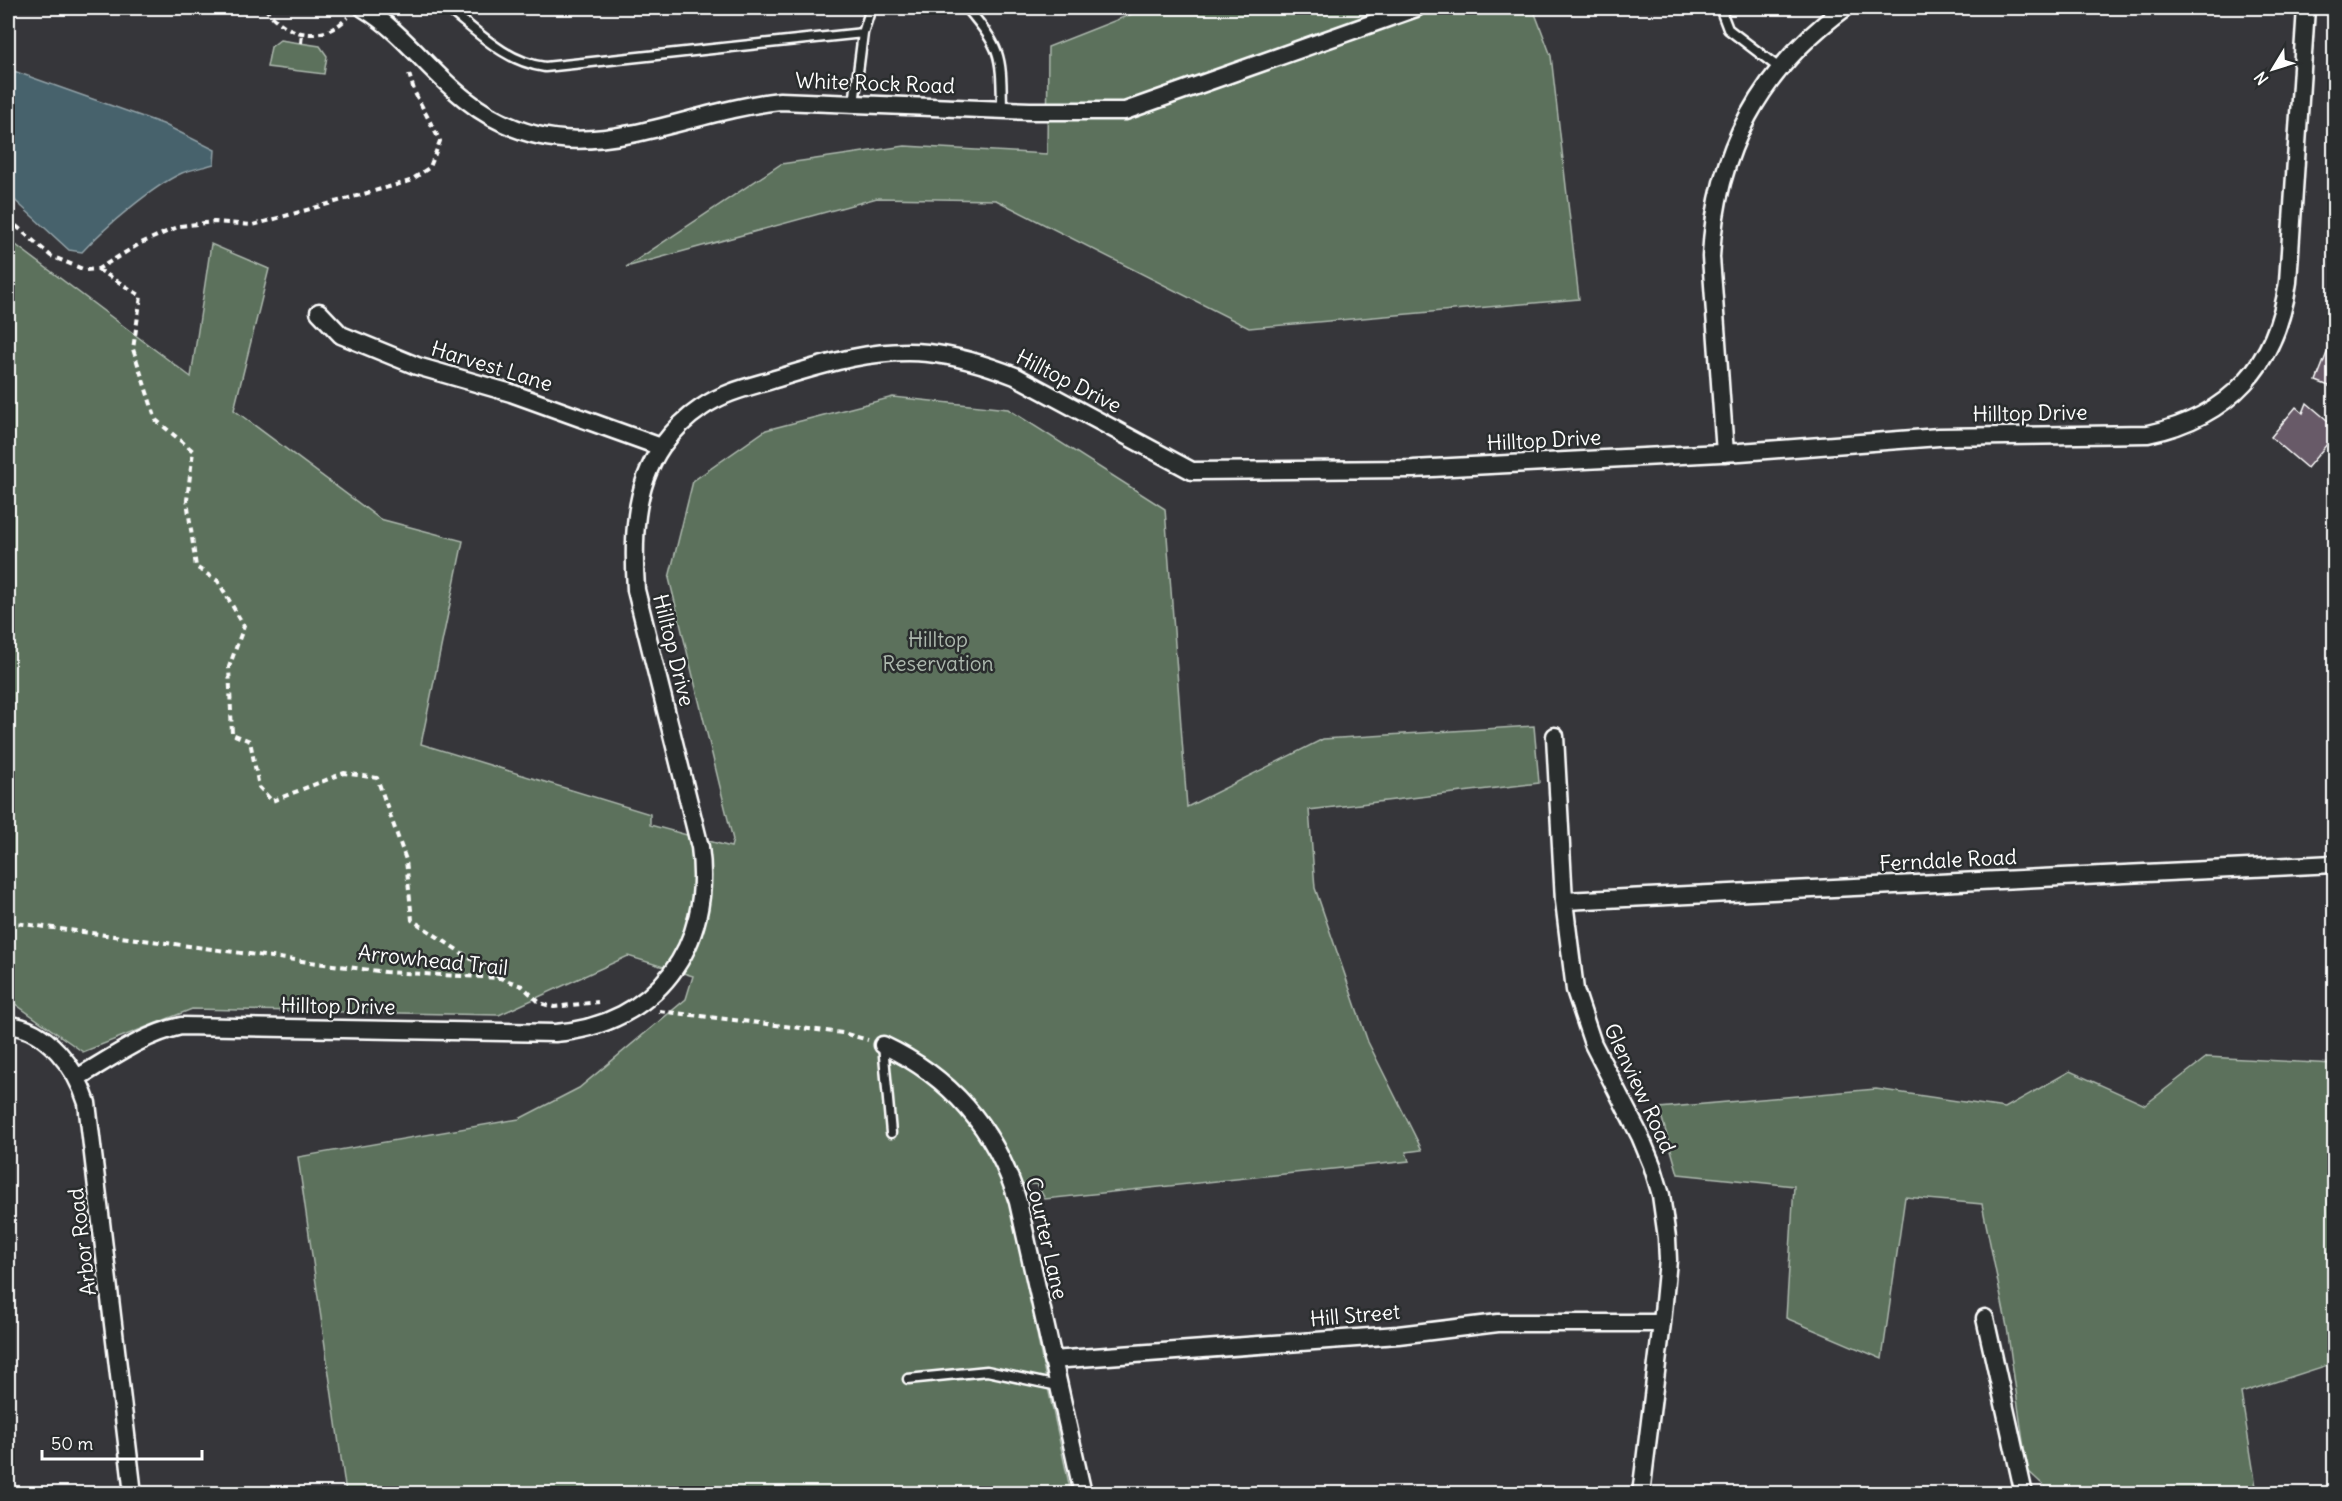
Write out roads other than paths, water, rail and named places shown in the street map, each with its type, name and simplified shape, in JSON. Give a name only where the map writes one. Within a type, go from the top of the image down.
[{"type":"street","name":"White Rock Road","points":[[357,11],[385,23],[465,100],[510,125],[556,138],[591,140],[627,136],[752,104],[780,101],[1002,110],[1125,111],[1416,8]]},
{"type":"street","points":[[1725,453],[1712,286],[1712,228],[1722,180],[1734,143],[1762,91],[1804,41],[1845,8]]},
{"type":"street","name":"Hilltop Drive","points":[[77,1078],[147,1037],[181,1026],[555,1033],[592,1027],[610,1021],[637,1006],[658,989],[685,954],[697,924],[703,891],[703,869],[700,847],[636,590],[635,522],[646,476],[661,447],[687,418],[727,394],[839,360],[898,352],[957,357],[1015,376],[1192,471],[1413,469],[1725,453],[1939,437],[2148,434],[2189,422],[2225,401],[2241,387],[2265,356],[2281,321],[2285,302],[2306,8]]},
{"type":"street","name":"Harvest Lane","points":[[320,312],[341,335],[417,366],[511,393],[661,447]]},
{"type":"street","name":"Glenview Road","points":[[1555,736],[1564,902],[1575,990],[1593,1044],[1640,1136],[1661,1195],[1667,1238],[1668,1260],[1662,1323],[1641,1494]]},
{"type":"street","name":"Ferndale Road","points":[[1564,902],[2334,864]]},
{"type":"street","name":"Arbor Road","points":[[8,1025],[15,1026],[45,1041],[69,1064],[83,1090],[90,1116],[133,1494]]},
{"type":"street","name":"Courter Lane","points":[[883,1045],[923,1066],[958,1095],[973,1111],[1000,1154],[1018,1202],[1083,1494]]},
{"type":"street","points":[[1985,1318],[2024,1494]]},
{"type":"street","name":"Hill Street","points":[[1052,1360],[1398,1335],[1498,1323],[1662,1323]]},
{"type":"lane","points":[[447,8],[506,54],[518,61],[545,66],[863,33]]},
{"type":"lane","points":[[854,105],[863,33],[871,8]]},
{"type":"lane","points":[[968,8],[988,33],[1001,60],[1002,110]]},
{"type":"lane","points":[[1720,8],[1728,29],[1779,68]]},
{"type":"lane","points":[[883,1045],[891,1133]]},
{"type":"lane","points":[[908,1378],[987,1371],[1058,1386]]},
{"type":"water","points":[[8,69],[163,124],[215,150],[214,164],[170,179],[129,208],[82,252],[69,250],[8,194]]},
{"type":"park label","name":"Hilltop Reservation","points":[[938,651]]}]
